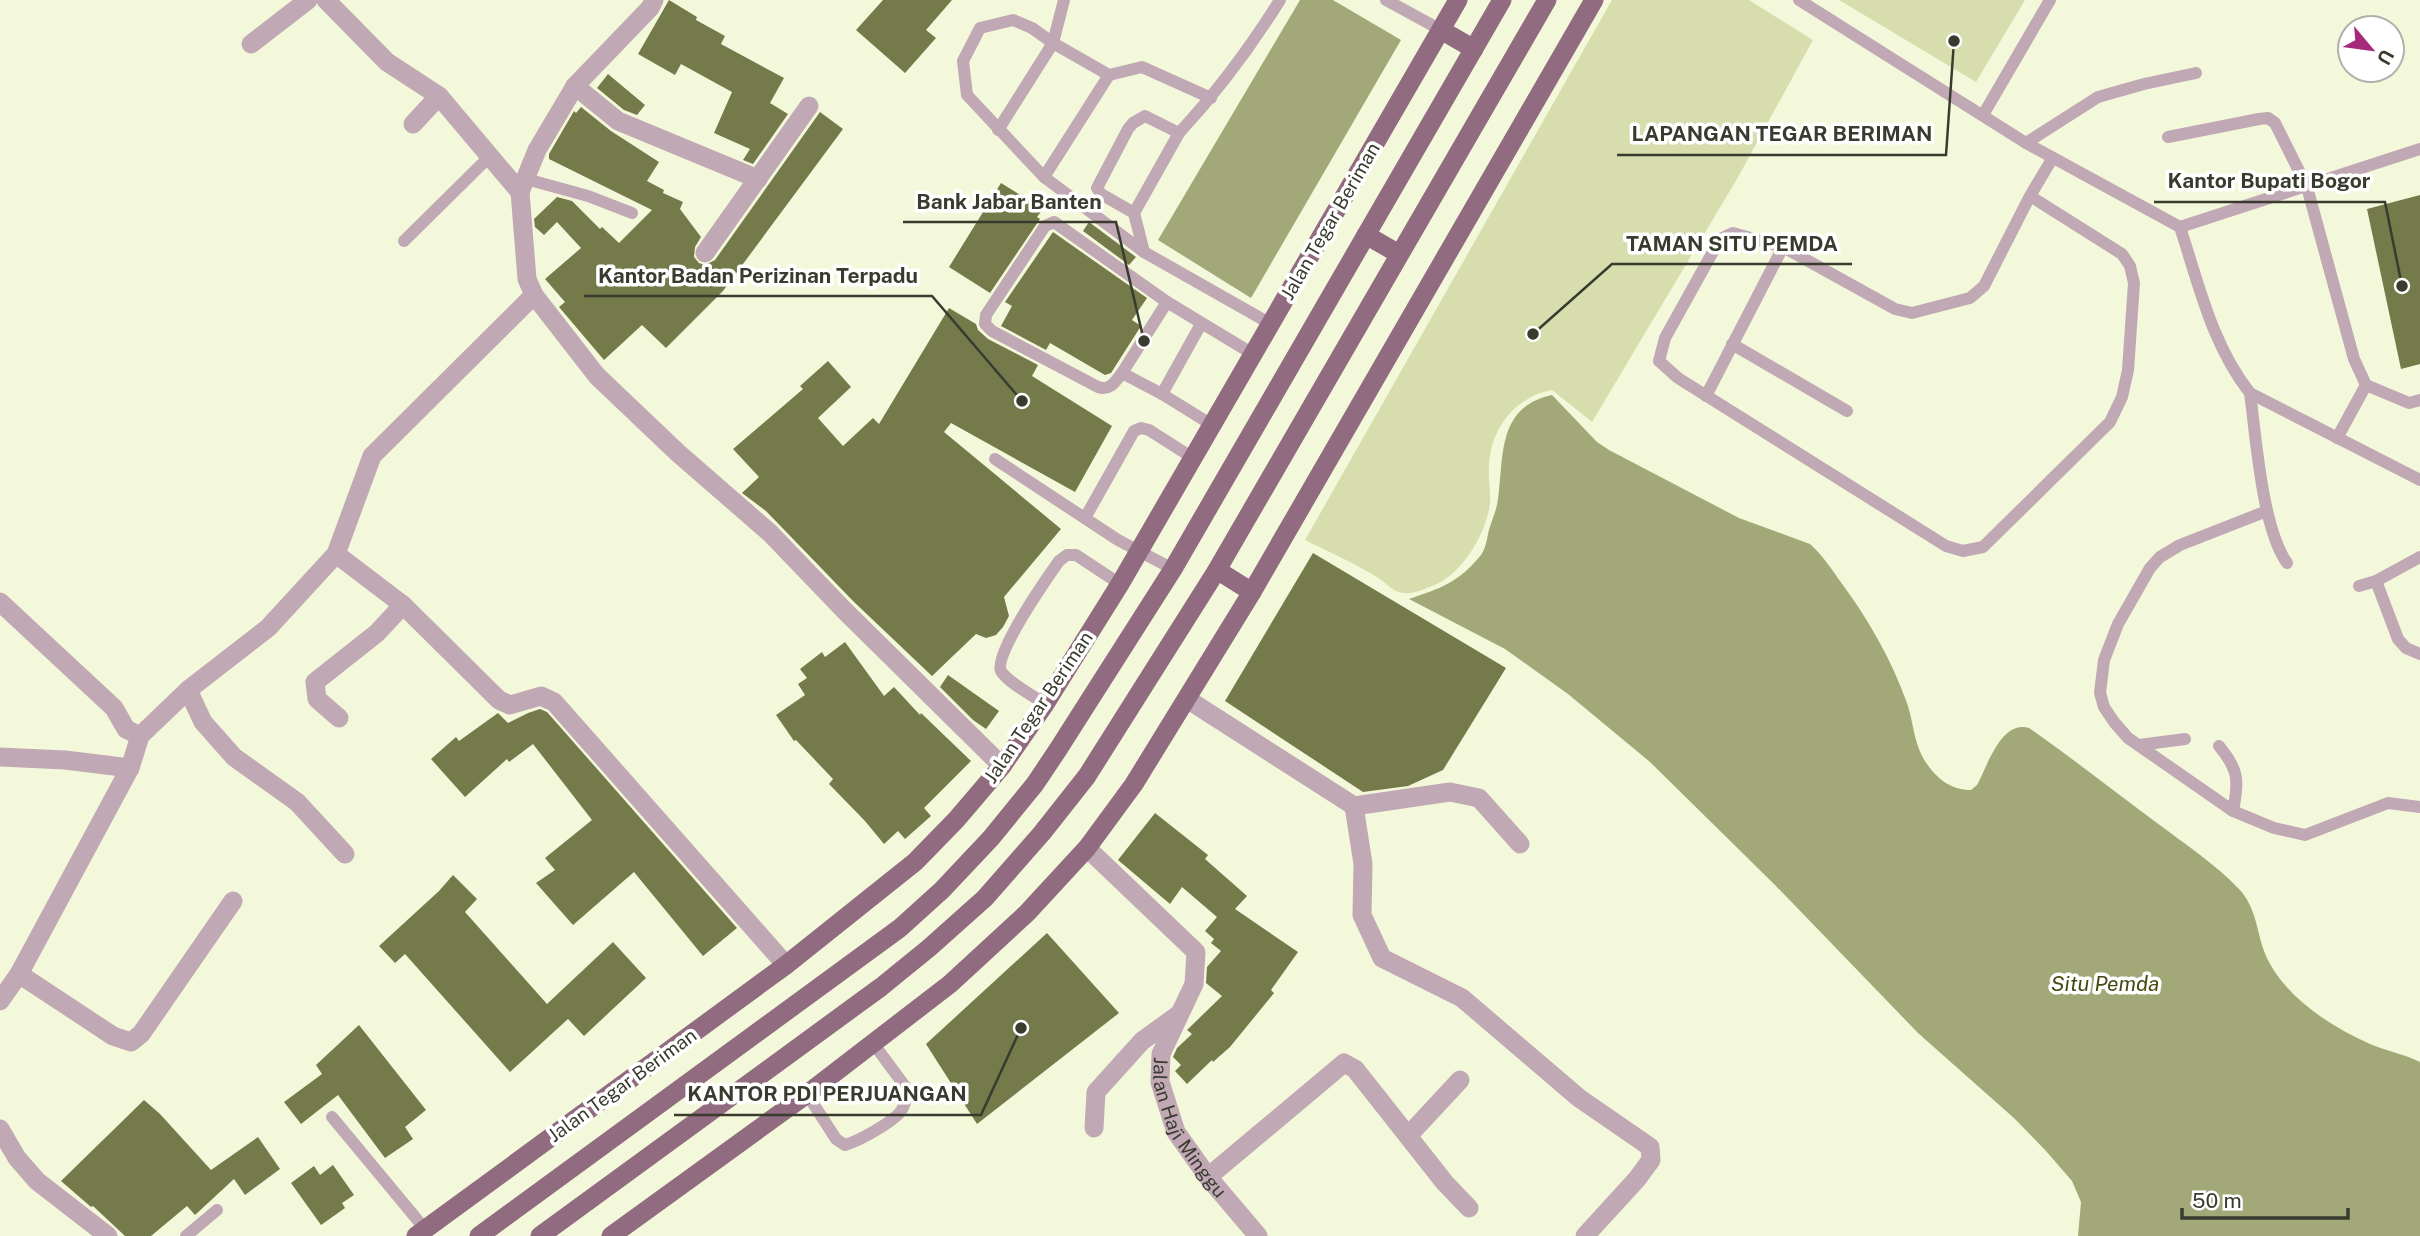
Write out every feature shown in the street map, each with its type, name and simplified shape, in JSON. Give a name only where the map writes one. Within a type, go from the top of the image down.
[{"type":"main road","name":"Jalan Tegar Beriman","points":[[420,1233],[786,965],[915,862],[956,820],[1002,766],[1045,704],[1120,584],[1458,0]]},
{"type":"main road","name":"Jalan Tegar Beriman","points":[[480,1236],[900,928],[942,890],[991,838],[1035,784],[1173,569],[1502,0]]},
{"type":"main road","points":[[540,1236],[881,987],[985,898],[1042,833],[1087,776],[1217,570],[1547,0]]},
{"type":"main road","points":[[611,1236],[807,1094],[950,984],[1027,913],[1087,848],[1134,785],[1252,592],[1594,0]]},
{"type":"main road","points":[[1441,30],[1474,49]]},
{"type":"main road","points":[[1366,235],[1399,254]]},
{"type":"main road","points":[[1217,570],[1252,592]]},
{"type":"street","points":[[251,44],[308,0]]},
{"type":"street","points":[[326,0],[387,62],[439,96],[490,156],[523,185]]},
{"type":"street","points":[[654,0],[650,8],[575,86],[537,150],[523,185],[527,279],[534,295],[597,376],[678,453],[770,533],[1002,766]]},
{"type":"street","points":[[575,86],[618,121],[758,179]]},
{"type":"street","points":[[413,124],[439,96]]},
{"type":"street","points":[[705,253],[809,106]]},
{"type":"street","points":[[0,1001],[19,974],[130,768],[140,736],[188,690],[268,628],[336,554],[372,456],[534,295]]},
{"type":"street","points":[[336,554],[403,605],[499,700],[510,705],[541,696],[554,702],[786,965]]},
{"type":"street","points":[[0,602],[114,708],[126,729],[140,736]]},
{"type":"street","points":[[339,719],[317,699],[315,682],[377,633],[403,605]]},
{"type":"street","points":[[188,690],[203,722],[234,757],[297,802],[345,854]]},
{"type":"street","points":[[1187,699],[1354,806],[1450,792],[1479,798],[1520,844]]},
{"type":"street","points":[[0,757],[65,760],[130,768]]},
{"type":"street","points":[[1354,806],[1363,864],[1362,915],[1382,958],[1462,998],[1580,1098],[1650,1147],[1651,1160],[1585,1236]]},
{"type":"street","name":"Jalan Haji Minggu","points":[[1087,848],[1196,952],[1194,984],[1161,1054],[1160,1082],[1176,1132],[1208,1177],[1258,1236]]},
{"type":"street","points":[[19,974],[113,1036],[131,1042],[141,1034],[233,901]]},
{"type":"street","points":[[1094,1128],[1096,1092],[1142,1041],[1179,1014]]},
{"type":"street","points":[[1208,1177],[1344,1063],[1355,1069],[1469,1208]]},
{"type":"street","points":[[1408,1136],[1460,1080]]},
{"type":"street","points":[[0,1129],[17,1158],[37,1181],[108,1236]]},
{"type":"lane","points":[[998,130],[1053,43],[1064,0]]},
{"type":"lane","points":[[1144,252],[1134,213],[1179,133],[1211,98],[1280,0]]},
{"type":"lane","points":[[1386,0],[1441,30]]},
{"type":"lane","points":[[1799,0],[2052,159],[2180,228],[2215,336],[2233,372],[2250,393],[2420,480]]},
{"type":"lane","points":[[1983,115],[2050,0]]},
{"type":"lane","points":[[1211,98],[1142,67],[1109,75],[1032,28],[1013,20],[980,28],[963,61],[967,95],[1044,177],[1144,252],[1271,324]]},
{"type":"lane","points":[[2026,143],[2098,97],[2144,84],[2196,74]]},
{"type":"lane","points":[[1044,177],[1109,75]]},
{"type":"lane","points":[[1134,213],[1101,194],[1097,188],[1128,129],[1145,116],[1179,133]]},
{"type":"lane","points":[[2168,137],[2268,118],[2274,123],[2307,187],[2354,359],[2366,385],[2409,402],[2420,400]]},
{"type":"lane","points":[[2180,228],[2420,149]]},
{"type":"lane","points":[[404,241],[490,156]]},
{"type":"lane","points":[[2030,196],[2123,254],[2130,266],[2134,283],[2128,370],[2122,397],[2110,422],[1983,547],[1963,551],[1946,546],[1678,378],[1659,361],[1665,338],[1720,239],[1733,233],[1783,247],[1895,309],[1912,313],[1970,298],[1983,286],[2030,196],[2052,159]]},
{"type":"lane","points":[[523,185],[588,196],[632,213]]},
{"type":"lane","points":[[1167,302],[1122,373],[1110,387],[1104,389],[992,331],[985,324],[986,315],[1045,226],[1054,222],[1167,302],[1253,354]]},
{"type":"lane","points":[[1706,396],[1783,247]]},
{"type":"lane","points":[[1163,394],[1201,324]]},
{"type":"lane","points":[[1732,344],[1847,411]]},
{"type":"lane","points":[[1122,373],[1163,394],[1212,425]]},
{"type":"lane","points":[[2337,438],[2366,385]]},
{"type":"lane","points":[[2250,393],[2267,512],[2277,545],[2287,563]]},
{"type":"lane","points":[[1085,518],[1133,431],[1141,428],[1149,430],[1193,458]]},
{"type":"lane","points":[[995,459],[1139,552],[1173,569]]},
{"type":"lane","points":[[2267,512],[2232,523],[2170,551],[2150,568],[2118,624],[2104,660],[2100,692],[2104,707],[2113,722],[2139,746],[2233,811],[2274,828],[2305,835],[2388,803],[2420,807]]},
{"type":"lane","points":[[1045,704],[1006,678],[1000,669],[1000,658],[1021,619],[1059,561],[1067,555],[1076,555],[1120,584]]},
{"type":"lane","points":[[2359,586],[2376,581],[2420,557]]},
{"type":"lane","points":[[2376,581],[2398,639],[2406,648],[2420,654]]},
{"type":"lane","points":[[2139,746],[2185,739]]},
{"type":"lane","points":[[2219,746],[2232,762],[2239,785],[2233,811]]},
{"type":"lane","points":[[807,1094],[836,1139],[845,1145],[856,1142],[900,1113],[905,1104],[907,1089],[873,1043]]},
{"type":"lane","points":[[332,1117],[420,1233]]},
{"type":"lane","points":[[186,1236],[217,1210]]},
{"type":"shaded area","points":[[1612,0],[1749,0],[1813,40],[1737,179],[1592,422],[1552,390],[1527,399],[1516,407],[1507,416],[1494,439],[1489,465],[1488,514],[1472,550],[1455,571],[1435,585],[1413,593],[1396,591],[1368,572],[1305,540]]},
{"type":"shaded area","points":[[1839,0],[2025,0],[1976,82]]},
{"type":"water","points":[[1300,0],[1333,0],[1401,40],[1251,298],[1158,240]]},
{"type":"water","name":"Situ Pemda","points":[[1552,395],[1597,442],[1609,450],[1739,518],[1810,544],[1826,562],[1870,625],[1907,703],[1919,750],[1941,779],[1952,786],[1971,790],[1977,785],[2003,737],[2019,727],[2029,728],[2200,854],[2239,889],[2254,915],[2269,962],[2300,1000],[2327,1021],[2356,1037],[2420,1062],[2420,1236],[2078,1236],[2081,1202],[2072,1181],[2046,1151],[2015,1119],[1918,1033],[1775,885],[1650,762],[1568,694],[1505,649],[1409,599],[1448,583],[1465,572],[1481,555],[1497,507],[1503,450],[1512,422],[1521,410],[1534,401]]},
{"type":"building","points":[[669,0],[697,17],[696,20],[725,36],[721,44],[784,78],[770,103],[788,114],[753,164],[743,160],[750,149],[714,133],[732,92],[681,64],[675,75],[638,54]]},
{"type":"building","points":[[883,0],[952,0],[926,30],[936,38],[905,73],[856,30]]},
{"type":"building","points":[[608,74],[645,105],[637,115],[624,110],[597,88]]},
{"type":"building","points":[[581,107],[611,131],[659,162],[647,181],[664,190],[663,193],[683,202],[680,209],[701,237],[695,247],[694,257],[705,265],[715,260],[820,112],[843,129],[723,291],[666,348],[642,325],[604,360],[559,307],[565,302],[545,279],[581,248],[557,222],[544,235],[535,227],[534,219],[557,197],[572,201],[600,229],[602,227],[619,243],[652,210],[549,159],[549,154],[574,111],[576,113]]},
{"type":"building","points":[[1001,183],[1043,209],[1037,217],[1040,219],[990,293],[949,267]]},
{"type":"building","points":[[2420,195],[2420,364],[2401,369],[2367,209]]},
{"type":"building","points":[[1089,222],[1136,257],[1129,265],[1083,231]]},
{"type":"building","points":[[1053,232],[1147,298],[1132,320],[1141,326],[1111,373],[1105,375],[1050,343],[1046,350],[1001,326],[1012,306],[1005,302]]},
{"type":"building","points":[[949,308],[976,324],[978,330],[988,339],[1038,365],[1032,376],[1112,426],[1075,492],[951,423],[944,432],[1061,529],[1004,597],[1009,616],[996,635],[986,638],[976,634],[932,676],[853,601],[766,511],[742,493],[759,477],[733,449],[803,389],[800,386],[828,361],[851,387],[818,418],[843,446],[873,418],[879,424]]},
{"type":"building","points":[[1313,553],[1506,668],[1443,770],[1408,786],[1363,792],[1225,701]]},
{"type":"building","points":[[845,642],[884,696],[894,687],[920,715],[921,713],[971,761],[924,808],[931,816],[905,839],[898,831],[884,844],[829,784],[833,779],[796,740],[794,741],[776,715],[805,695],[798,684],[807,678],[800,669],[822,652],[825,657]]},
{"type":"building","points":[[948,675],[999,711],[986,729],[973,720],[940,687]]},
{"type":"building","points":[[540,709],[547,712],[737,928],[703,956],[634,872],[573,925],[536,883],[555,870],[545,858],[592,820],[533,744],[509,762],[507,759],[465,797],[431,759],[456,737],[459,741],[498,713],[508,723]]},
{"type":"building","points":[[1155,813],[1208,855],[1205,859],[1247,896],[1235,909],[1298,952],[1271,990],[1274,993],[1230,1047],[1187,1084],[1175,1071],[1181,1065],[1173,1057],[1177,1048],[1192,1034],[1187,1030],[1222,996],[1206,983],[1207,967],[1221,951],[1211,943],[1214,939],[1205,931],[1217,917],[1182,887],[1170,904],[1118,860]]},
{"type":"building","points":[[453,875],[477,899],[465,912],[547,1004],[613,942],[646,978],[584,1036],[568,1019],[510,1072],[405,954],[395,963],[379,946]]},
{"type":"building","points":[[1047,933],[1119,1013],[977,1124],[926,1044]]},
{"type":"building","points":[[359,1025],[426,1110],[405,1127],[413,1139],[385,1158],[338,1095],[301,1124],[284,1102],[322,1074],[316,1065]]},
{"type":"building","points":[[144,1100],[211,1170],[258,1137],[280,1169],[245,1195],[234,1179],[195,1215],[187,1206],[151,1236],[125,1236],[61,1181]]},
{"type":"building","points":[[333,1165],[354,1195],[342,1203],[345,1208],[321,1225],[291,1183],[314,1166],[320,1175]]},
{"type":"place","name":"LAPANGAN TEGAR BERIMAN","points":[[1954,41]]},
{"type":"place","name":"Kantor Bupati Bogor","points":[[2402,286]]},
{"type":"place","name":"TAMAN SITU PEMDA","points":[[1533,334]]},
{"type":"place","name":"Bank Jabar Banten","points":[[1144,341]]},
{"type":"place","name":"Kantor Badan Perizinan Terpadu","points":[[1022,401]]},
{"type":"place","name":"KANTOR PDI PERJUANGAN","points":[[1021,1028]]}]
